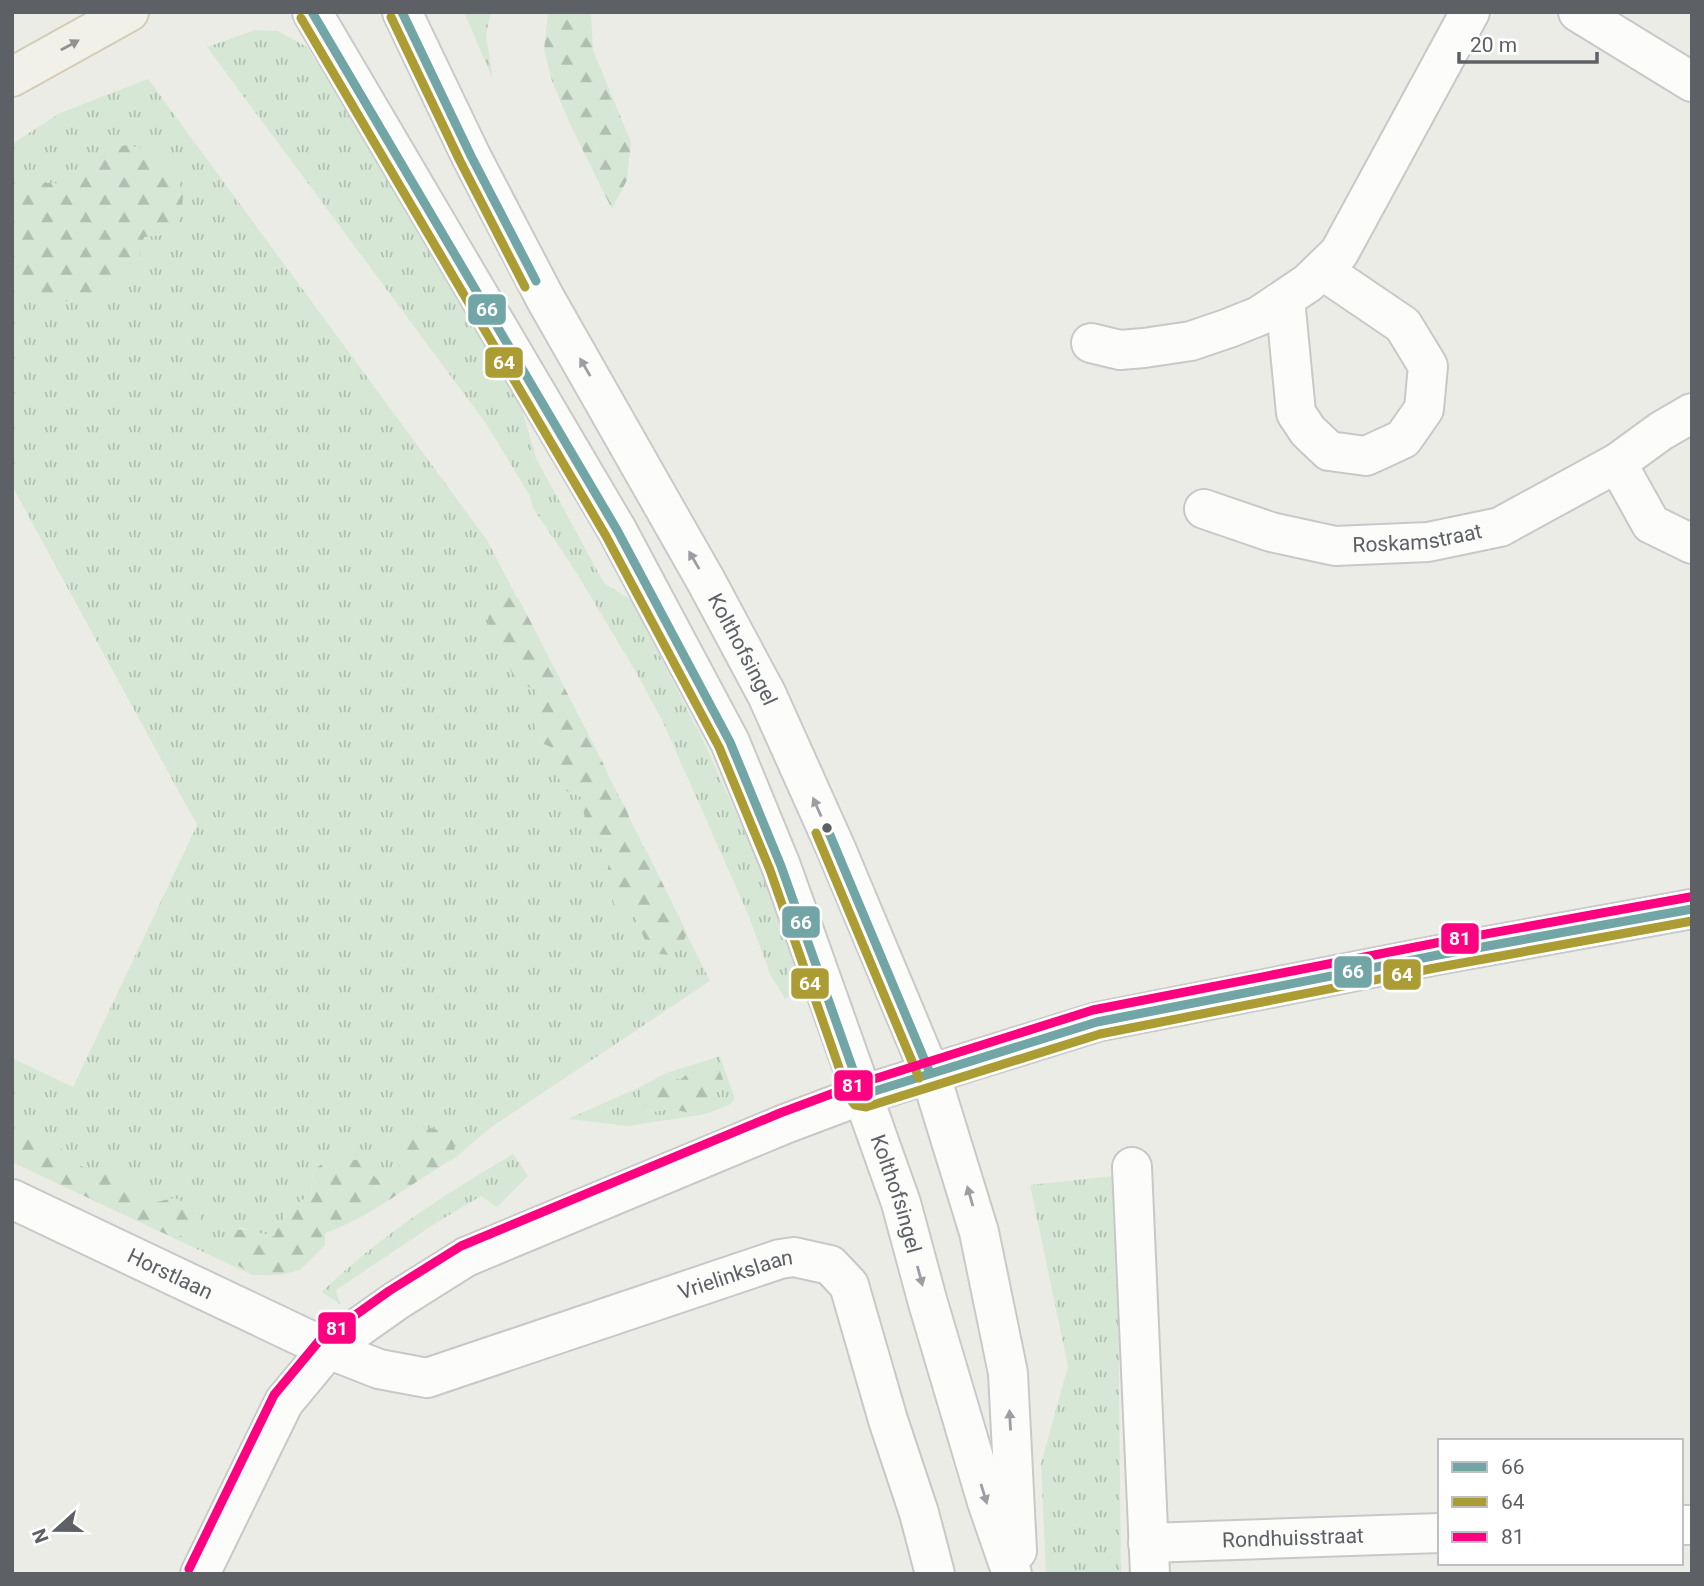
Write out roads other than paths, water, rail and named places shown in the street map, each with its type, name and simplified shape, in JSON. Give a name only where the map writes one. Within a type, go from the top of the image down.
[{"type":"main road","points":[[12,77],[129,12]]},
{"type":"street","name":"Kolthofsingel","points":[[312,12],[617,530],[730,742],[781,866],[901,1203],[986,1502],[1012,1574]]},
{"type":"street","name":"Kolthofsingel","points":[[402,12],[471,156],[545,298],[706,580],[767,695],[837,851],[930,1073],[979,1232],[1008,1373],[1019,1574]]},
{"type":"street","points":[[1091,343],[1120,350],[1191,341],[1259,316],[1308,284],[1339,253],[1471,12]]},
{"type":"street","points":[[1578,12],[1692,82]]},
{"type":"street","points":[[1285,299],[1296,413],[1308,431],[1329,451],[1366,456],[1404,439],[1424,409],[1428,366],[1403,325],[1322,270]]},
{"type":"street","name":"Roskamstraat","points":[[1204,509],[1271,532],[1335,546],[1428,542],[1500,527],[1617,463],[1661,431],[1692,413]]},
{"type":"street","points":[[1617,463],[1651,524],[1692,544]]},
{"type":"street","points":[[200,1574],[284,1402],[328,1349],[396,1301],[466,1257],[785,1124],[862,1095],[1097,1021],[1692,909]]},
{"type":"street","points":[[1132,1167],[1149,1558]]},
{"type":"street","name":"Horstlaan","points":[[12,1199],[328,1349]]},
{"type":"street","name":"Vrielinkslaan","points":[[328,1349],[379,1369],[426,1378],[780,1259],[803,1258],[830,1265],[849,1285],[935,1574]]},
{"type":"street","name":"Rondhuisstraat","points":[[1149,1558],[1438,1533]]}]
